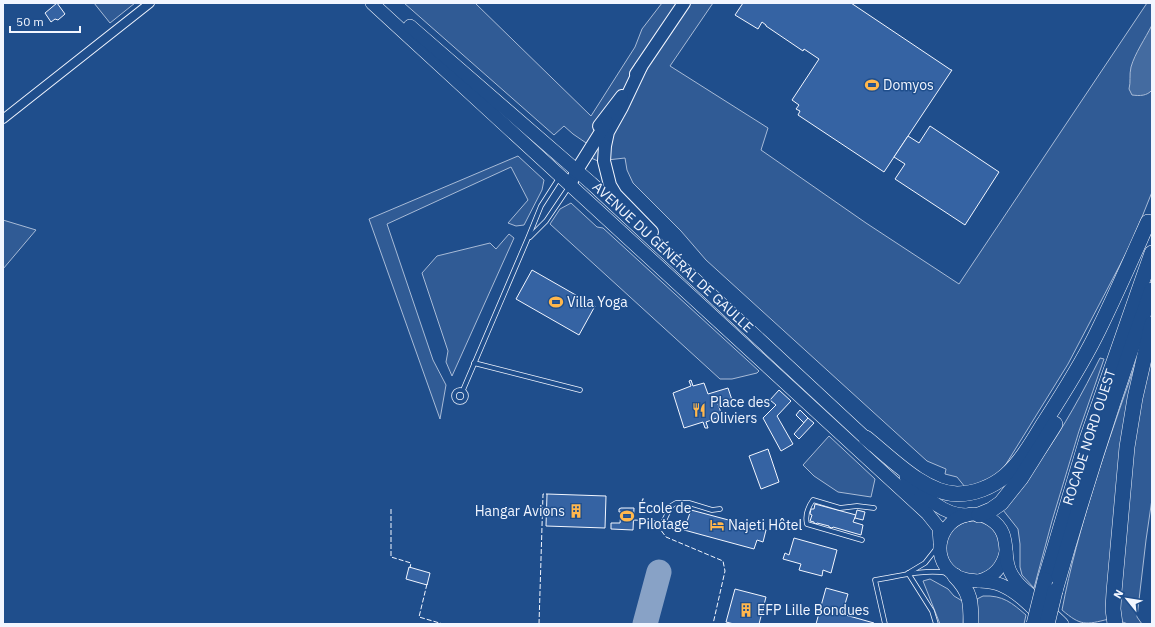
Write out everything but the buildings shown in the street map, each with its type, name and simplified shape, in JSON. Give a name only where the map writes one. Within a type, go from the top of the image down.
[{"type":"highway","points":[[866,438],[915,478],[942,491],[958,494],[967,493],[987,488],[1001,479],[1012,470],[1038,432],[1086,354],[1150,217]]},
{"type":"highway","points":[[973,514],[986,512],[997,506],[1021,478],[1070,400],[1090,361],[1150,217]]},
{"type":"highway","name":"ROCADE NORD OUEST","points":[[1047,624],[1050,586],[1087,438],[1152,253]]},
{"type":"highway","name":"ROCADE NORD OUEST","points":[[1034,624],[1050,586],[1152,290]]},
{"type":"highway","points":[[1115,624],[1113,609],[1114,592],[1126,453],[1135,398],[1152,324]]},
{"type":"highway","points":[[954,575],[962,583],[969,595],[971,624]]},
{"type":"main road","name":"AVENUE DU GÉNÉRAL DE GAULLE","points":[[372,3],[927,513],[938,528],[940,542]]},
{"type":"main road","name":"AVENUE DU GÉNÉRAL DE GAULLE","points":[[384,3],[574,168],[866,438],[921,491],[948,511],[955,514],[973,514]]},
{"type":"main road","points":[[570,185],[574,168],[684,3]]},
{"type":"main road","points":[[641,67],[608,132],[605,146],[606,171],[610,185],[616,195],[663,243],[681,267]]},
{"type":"main road","points":[[560,176],[574,168]]},
{"type":"main road","points":[[1050,624],[1008,588],[994,583],[966,580],[954,575],[942,561],[939,550],[942,534],[949,524],[959,517],[973,514],[990,519],[1000,527],[1005,538],[1009,569],[1014,580],[1062,624]]},
{"type":"main road","points":[[978,581],[990,576],[999,569],[1003,562],[1006,550]]},
{"type":"street","points":[[3,119],[150,3]]},
{"type":"lane","points":[[462,390],[541,206],[560,176]]},
{"type":"lane","points":[[528,238],[546,221],[570,185]]},
{"type":"lane","points":[[474,363],[580,390]]},
{"type":"lane","points":[[862,540],[807,524],[806,519],[809,506],[813,500],[840,508],[857,506],[874,508]]},
{"type":"lane","points":[[662,525],[671,506],[676,502],[690,503],[712,510],[720,509]]},
{"type":"lane","points":[[908,573],[925,563],[940,542]]},
{"type":"lane","points":[[885,624],[875,580],[908,573],[934,571],[954,575]]},
{"type":"lane","points":[[908,573],[932,611],[936,624]]},
{"type":"shaded area","points":[[94,3],[135,3],[110,23]]},
{"type":"shaded area","points":[[404,3],[475,3],[591,116],[635,47],[642,29],[662,3],[713,3],[670,66],[768,128],[761,150],[866,223],[959,284],[1147,3],[1152,3],[1152,192],[1132,242],[1068,364],[1003,469],[985,483],[965,487],[957,477],[945,474],[946,469],[927,461],[706,260],[681,231],[633,183],[627,170],[625,158],[598,161],[591,158],[595,149],[564,126],[554,135]]},
{"type":"shaded area","points":[[1152,25],[1152,90],[1143,95],[1132,95],[1129,89],[1131,67]]},
{"type":"shaded area","points":[[518,156],[544,180],[542,190],[524,225],[516,226],[508,223],[528,200],[511,167],[387,224],[433,360],[446,385],[440,419],[369,219]]},
{"type":"shaded area","points":[[571,203],[597,227],[603,228],[759,371],[757,373],[732,379],[720,379],[550,224],[560,209]]},
{"type":"shaded area","points":[[3,220],[36,230],[3,269]]},
{"type":"shaded area","points":[[509,234],[514,238],[452,376],[446,362],[448,351],[422,273],[437,256],[490,243],[496,249]]},
{"type":"shaded area","points":[[1152,349],[1152,499],[1137,617],[1142,624],[1128,624],[1120,621],[1118,610],[1131,465],[1140,399]]},
{"type":"shaded area","points":[[1100,358],[1104,359],[1079,431],[1034,588],[1022,575],[1020,567],[1020,544],[1018,529],[1003,510],[1058,434]]},
{"type":"shaded area","points":[[1135,365],[1109,619],[1084,623],[1074,619],[1062,610],[1076,548],[1085,517]]},
{"type":"shaded area","points":[[829,436],[875,479],[871,497],[838,492],[814,476],[803,465]]},
{"type":"shaded area","points":[[973,521],[983,523],[992,529],[998,538],[1000,548],[998,558],[992,567],[983,573],[973,575],[963,573],[954,567],[948,558],[946,548],[948,538],[954,529],[963,523]]},
{"type":"shaded area","points":[[930,579],[948,589],[954,596],[964,602],[963,624],[940,624],[923,581]]},
{"type":"shaded area","points":[[983,596],[1002,598],[1012,603],[1026,615],[1024,624],[977,624],[977,599]]},
{"type":"taxiway","points":[[645,624],[659,572]]},
{"type":"fence","points":[[539,624],[543,494],[547,494]]},
{"type":"fence","points":[[391,509],[391,557],[411,563],[410,568]]},
{"type":"fence","points":[[633,520],[657,521],[660,529],[666,537],[723,561],[725,571],[713,624]]},
{"type":"fence","points":[[427,584],[419,617],[443,624]]},
{"type":"place","name":"Domyos","points":[[872,85]]},
{"type":"place","name":"Villa Yoga","points":[[556,302]]},
{"type":"place","name":"Place des Oliviers","points":[[699,410]]},
{"type":"place","name":"Hangar Avions","points":[[576,511]]},
{"type":"place","name":"École de Pilotage","points":[[627,516]]},
{"type":"place","name":"Najeti Hôtel","points":[[717,525]]},
{"type":"place","name":"EFP Lille Bondues","points":[[746,610]]}]
